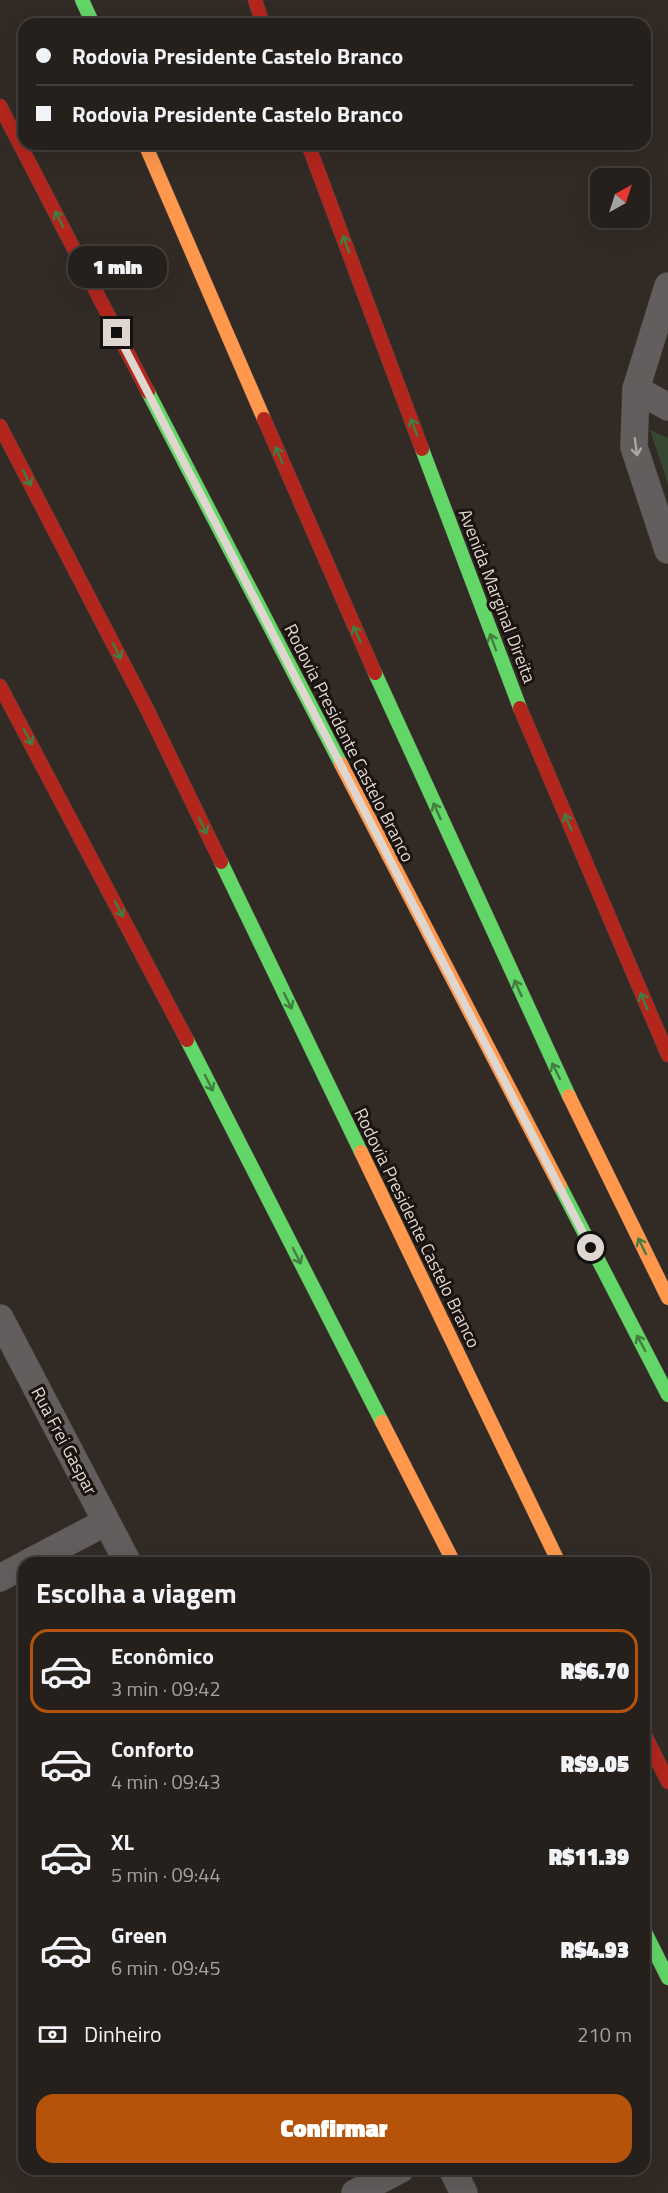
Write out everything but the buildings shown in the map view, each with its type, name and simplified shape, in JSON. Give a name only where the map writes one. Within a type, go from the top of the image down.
[{"type":"highway","points":[[82,0],[90,18]]},
{"type":"highway","points":[[255,0],[261,18]]},
{"type":"highway","name":"Rodovia Presidente Castelo Branco","points":[[0,106],[18,141]]},
{"type":"highway","name":"Rodovia Presidente Castelo Branco","points":[[23,150],[668,1395]]},
{"type":"highway","points":[[147,150],[363,648],[542,1042],[668,1298]]},
{"type":"highway","name":"Avenida Marginal Direita","points":[[310,150],[503,668],[668,1055]]},
{"type":"highway","name":"Rodovia Presidente Castelo Branco","points":[[0,426],[147,709],[556,1557]]},
{"type":"highway","points":[[0,686],[135,938],[451,1557]]},
{"type":"highway","points":[[650,1745],[668,1782]]},
{"type":"highway","points":[[650,1942],[668,1978]]},
{"type":"street","points":[[668,286],[636,389],[634,447],[668,550]]},
{"type":"street","points":[[636,389],[668,407]]},
{"type":"street","name":"Rua Frei Gaspar","points":[[0,1318],[125,1557]]},
{"type":"street","points":[[39,1557],[106,1522]]},
{"type":"street","points":[[0,1578],[18,1568]]},
{"type":"street","points":[[355,2193],[390,2175]]},
{"type":"street","points":[[455,2175],[464,2193]]},
{"type":"green space","points":[[650,430],[668,438],[668,484]]},
{"type":"traffic: fast","points":[[82,0],[90,18]]},
{"type":"traffic: fast","points":[[148,392],[341,764]]},
{"type":"traffic: fast","points":[[422,449],[520,708]]},
{"type":"traffic: fast","points":[[375,673],[569,1096]]},
{"type":"traffic: fast","points":[[221,862],[361,1152]]},
{"type":"traffic: fast","points":[[187,1040],[382,1422]]},
{"type":"traffic: fast","points":[[560,1186],[668,1395]]},
{"type":"traffic: fast","points":[[650,1942],[668,1978]]},
{"type":"traffic: slow","points":[[148,150],[264,419]]},
{"type":"traffic: slow","points":[[341,764],[560,1186]]},
{"type":"traffic: slow","points":[[569,1096],[668,1298]]},
{"type":"traffic: slow","points":[[361,1152],[556,1557]]},
{"type":"traffic: slow","points":[[382,1422],[451,1557]]},
{"type":"traffic: jam","points":[[255,0],[261,18]]},
{"type":"traffic: jam","points":[[0,106],[18,141]]},
{"type":"traffic: jam","points":[[23,150],[148,392]]},
{"type":"traffic: jam","points":[[310,150],[422,449]]},
{"type":"traffic: jam","points":[[264,419],[375,673]]},
{"type":"traffic: jam","points":[[0,426],[147,709],[221,862]]},
{"type":"traffic: jam","points":[[0,686],[187,1040]]},
{"type":"traffic: jam","points":[[520,708],[668,1055]]},
{"type":"traffic: jam","points":[[650,1745],[668,1782]]},
{"type":"route","points":[[117,333],[591,1248]]}]
